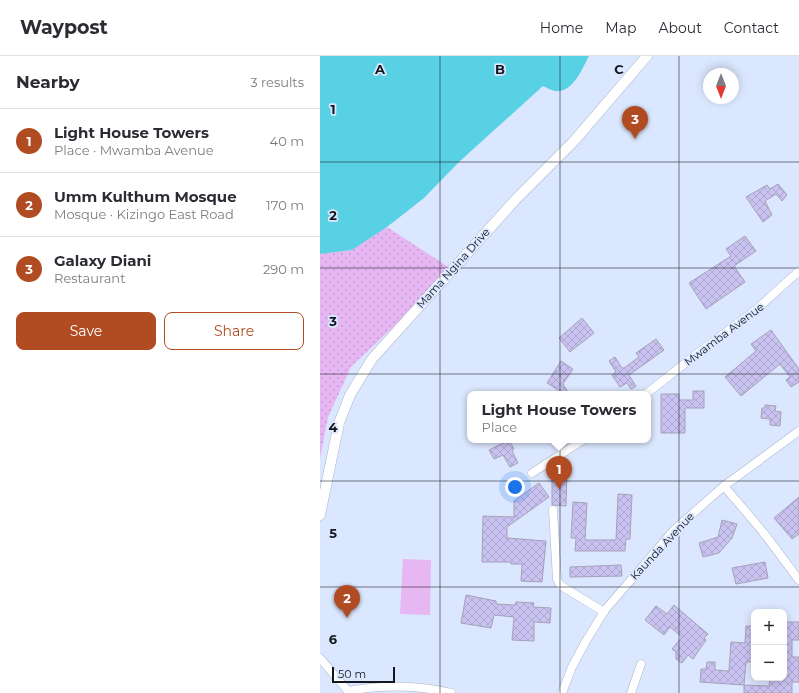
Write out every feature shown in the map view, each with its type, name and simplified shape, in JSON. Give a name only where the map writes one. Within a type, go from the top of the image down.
[{"type":"street","name":"Mama Ngina Drive","points":[[320,515],[339,423],[350,395],[372,359],[517,198],[574,140],[647,56]]},
{"type":"street","name":"Mwamba Avenue","points":[[650,391],[757,309],[799,271]]},
{"type":"street","name":"Kaunda Avenue","points":[[562,693],[583,648],[604,612],[642,565],[674,530],[724,486],[799,431]]},
{"type":"street","points":[[532,473],[578,443]]},
{"type":"street","points":[[724,486],[763,532],[799,580]]},
{"type":"street","points":[[553,510],[557,579],[560,585],[604,612]]},
{"type":"street","points":[[320,658],[348,692],[367,688],[396,687],[424,688],[451,693]]},
{"type":"street","points":[[631,693],[641,664]]},
{"type":"shaded area","points":[[387,227],[453,270],[351,367],[328,417],[320,458],[320,254],[352,250]]},
{"type":"shaded area","points":[[403,559],[431,560],[430,615],[400,614]]},
{"type":"water","points":[[320,56],[589,56],[581,72],[569,87],[564,90],[556,91],[543,86],[459,162],[424,198],[387,227],[352,250],[320,254]]},
{"type":"building","points":[[778,184],[787,195],[782,201],[776,194],[765,201],[772,215],[763,222],[746,197],[767,185],[770,189]]},
{"type":"building","points":[[745,236],[756,251],[734,266],[745,282],[706,309],[689,283],[731,256],[726,249]]},
{"type":"building","points":[[582,318],[594,333],[570,352],[559,338]]},
{"type":"building","points":[[771,330],[799,369],[799,382],[791,387],[786,380],[790,377],[780,364],[741,396],[725,377],[756,351],[751,344]]},
{"type":"building","points":[[656,339],[664,350],[629,375],[636,386],[631,389],[627,383],[620,387],[612,375],[616,372],[609,361],[615,357],[622,368],[624,368],[639,357],[636,353]]},
{"type":"building","points":[[561,361],[573,369],[563,384],[567,391],[560,391],[547,383]]},
{"type":"building","points":[[693,391],[704,391],[704,408],[685,408],[685,433],[661,433],[661,394],[679,394],[679,400],[693,400]]},
{"type":"building","points":[[765,405],[776,406],[775,411],[781,412],[780,426],[770,425],[770,419],[761,418],[762,408],[765,408]]},
{"type":"building","points":[[503,443],[511,443],[514,449],[512,451],[518,463],[510,467],[503,455],[494,459],[489,450]]},
{"type":"building","points":[[552,471],[567,471],[566,506],[552,505]]},
{"type":"building","points":[[539,483],[549,497],[507,527],[507,538],[546,541],[542,582],[521,581],[522,564],[511,564],[511,562],[482,562],[483,516],[514,517],[514,501]]},
{"type":"building","points":[[618,494],[632,495],[630,539],[626,539],[625,551],[575,551],[576,538],[571,538],[573,502],[587,503],[585,540],[616,540]]},
{"type":"building","points":[[799,497],[799,534],[792,539],[774,518]]},
{"type":"building","points":[[722,520],[737,524],[732,538],[719,553],[703,557],[699,543],[718,537]]},
{"type":"building","points":[[765,562],[768,578],[736,584],[732,568]]},
{"type":"building","points":[[621,565],[622,576],[570,577],[570,567]]},
{"type":"building","points":[[466,595],[496,601],[496,604],[515,605],[516,602],[534,603],[533,607],[551,608],[550,623],[534,622],[534,641],[512,640],[514,617],[494,615],[491,628],[461,623]]},
{"type":"building","points":[[674,605],[708,634],[704,638],[706,640],[693,659],[688,655],[682,663],[676,659],[676,652],[672,649],[682,637],[670,627],[664,635],[645,620],[656,606],[667,614]]},
{"type":"building","points":[[787,622],[799,622],[799,640],[792,640],[792,657],[799,657],[799,682],[792,682],[792,693],[744,693],[744,685],[769,686],[770,681],[787,681]]},
{"type":"building","points":[[746,626],[751,626],[751,662],[746,662],[744,685],[700,682],[701,669],[706,669],[707,662],[715,662],[715,670],[729,671],[731,642],[745,643]]},
{"type":"place","name":"Galaxy Diani","points":[[635,139]]},
{"type":"place","name":"Light House Towers","points":[[559,489]]},
{"type":"place","name":"Umm Kulthum Mosque","points":[[347,618]]}]
